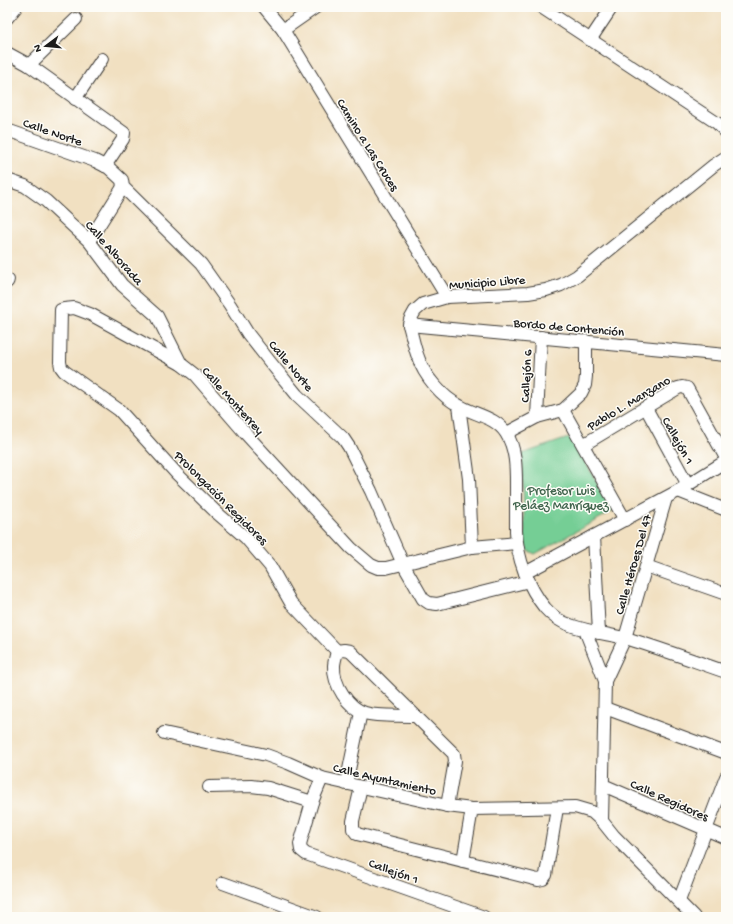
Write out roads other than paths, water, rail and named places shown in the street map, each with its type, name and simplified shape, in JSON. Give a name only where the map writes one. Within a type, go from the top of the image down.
[{"type":"street","points":[[7,18],[16,7]]},
{"type":"street","name":"Camino a Las Cruces","points":[[264,7],[283,30],[447,297]]},
{"type":"street","points":[[283,30],[316,7]]},
{"type":"street","points":[[541,7],[717,123],[726,132]]},
{"type":"street","points":[[590,40],[612,7]]},
{"type":"street","points":[[29,65],[76,19]]},
{"type":"street","points":[[7,53],[29,65],[124,133],[123,139],[105,166]]},
{"type":"street","points":[[75,99],[102,59]]},
{"type":"street","name":"Calle Norte","points":[[7,130],[95,161],[109,168],[122,180],[123,187],[201,264],[230,305],[248,334],[270,362],[298,395],[343,438],[371,491],[403,564],[423,599],[429,604],[437,604],[527,577]]},
{"type":"street","name":"Municipio Libre","points":[[410,325],[410,320],[414,311],[423,304],[447,297],[528,293],[546,290],[561,285],[577,276],[714,165],[726,157]]},
{"type":"street","name":"Calle Alborada","points":[[7,180],[25,186],[46,201],[89,241],[122,285],[156,316],[181,364]]},
{"type":"street","points":[[89,241],[123,187]]},
{"type":"street","name":"Calle Monterrey","points":[[60,362],[61,310],[74,308],[90,314],[181,364],[195,375],[246,434],[351,548],[371,565],[378,568],[386,568],[472,547],[517,543]]},
{"type":"street","points":[[410,325],[418,357],[435,387],[444,396],[459,406],[489,418],[507,433],[516,464],[516,534],[518,552],[527,577],[536,595],[546,609],[557,619],[569,625],[585,630],[625,638],[726,672]]},
{"type":"street","name":"Bordo de Contención","points":[[410,325],[726,355]]},
{"type":"street","name":"Callejón 6","points":[[537,417],[541,337]]},
{"type":"street","points":[[507,433],[537,417],[563,410],[581,393],[585,385],[586,376],[586,341]]},
{"type":"street","name":"Prolongación Regidores","points":[[60,362],[64,371],[119,410],[177,474],[217,513],[246,538],[270,566],[292,603],[337,651],[344,650],[350,652],[454,754],[455,761],[447,806]]},
{"type":"street","name":"Pablo L. Manzano","points":[[583,445],[682,387],[687,388],[726,460]]},
{"type":"street","points":[[459,406],[469,479],[472,547]]},
{"type":"street","name":"Callejón 1","points":[[646,408],[683,488]]},
{"type":"street","points":[[563,410],[625,520]]},
{"type":"street","points":[[527,577],[594,536],[666,498],[726,460]]},
{"type":"street","points":[[683,488],[726,510]]},
{"type":"street","name":"Calle Héroes Del 47","points":[[605,681],[625,638],[666,498]]},
{"type":"street","points":[[594,536],[599,633]]},
{"type":"street","points":[[646,566],[726,594]]},
{"type":"street","points":[[585,630],[605,681],[602,821]]},
{"type":"street","points":[[337,651],[334,666],[335,678],[340,691],[355,709],[366,714],[414,716]]},
{"type":"street","points":[[605,708],[726,753]]},
{"type":"street","points":[[346,784],[361,712]]},
{"type":"street","name":"Calle Ayuntamiento","points":[[164,733],[266,755],[322,778],[447,806],[472,809],[575,807],[592,812],[694,917]]},
{"type":"street","points":[[679,901],[726,777]]},
{"type":"street","points":[[209,787],[251,786],[268,788],[312,802],[322,778]]},
{"type":"street","name":"Calle Regidores","points":[[603,785],[726,838]]},
{"type":"street","points":[[362,787],[353,821],[353,829],[357,834],[538,880],[543,879],[546,875],[557,808]]},
{"type":"street","name":"Callejón 1","points":[[312,802],[300,844],[301,850],[306,854],[484,917]]},
{"type":"street","points":[[463,861],[472,809]]},
{"type":"street","points":[[223,883],[316,917]]},
{"type":"park label","name":"Profesor Luis Peláez Manríquez","points":[[561,496]]}]
